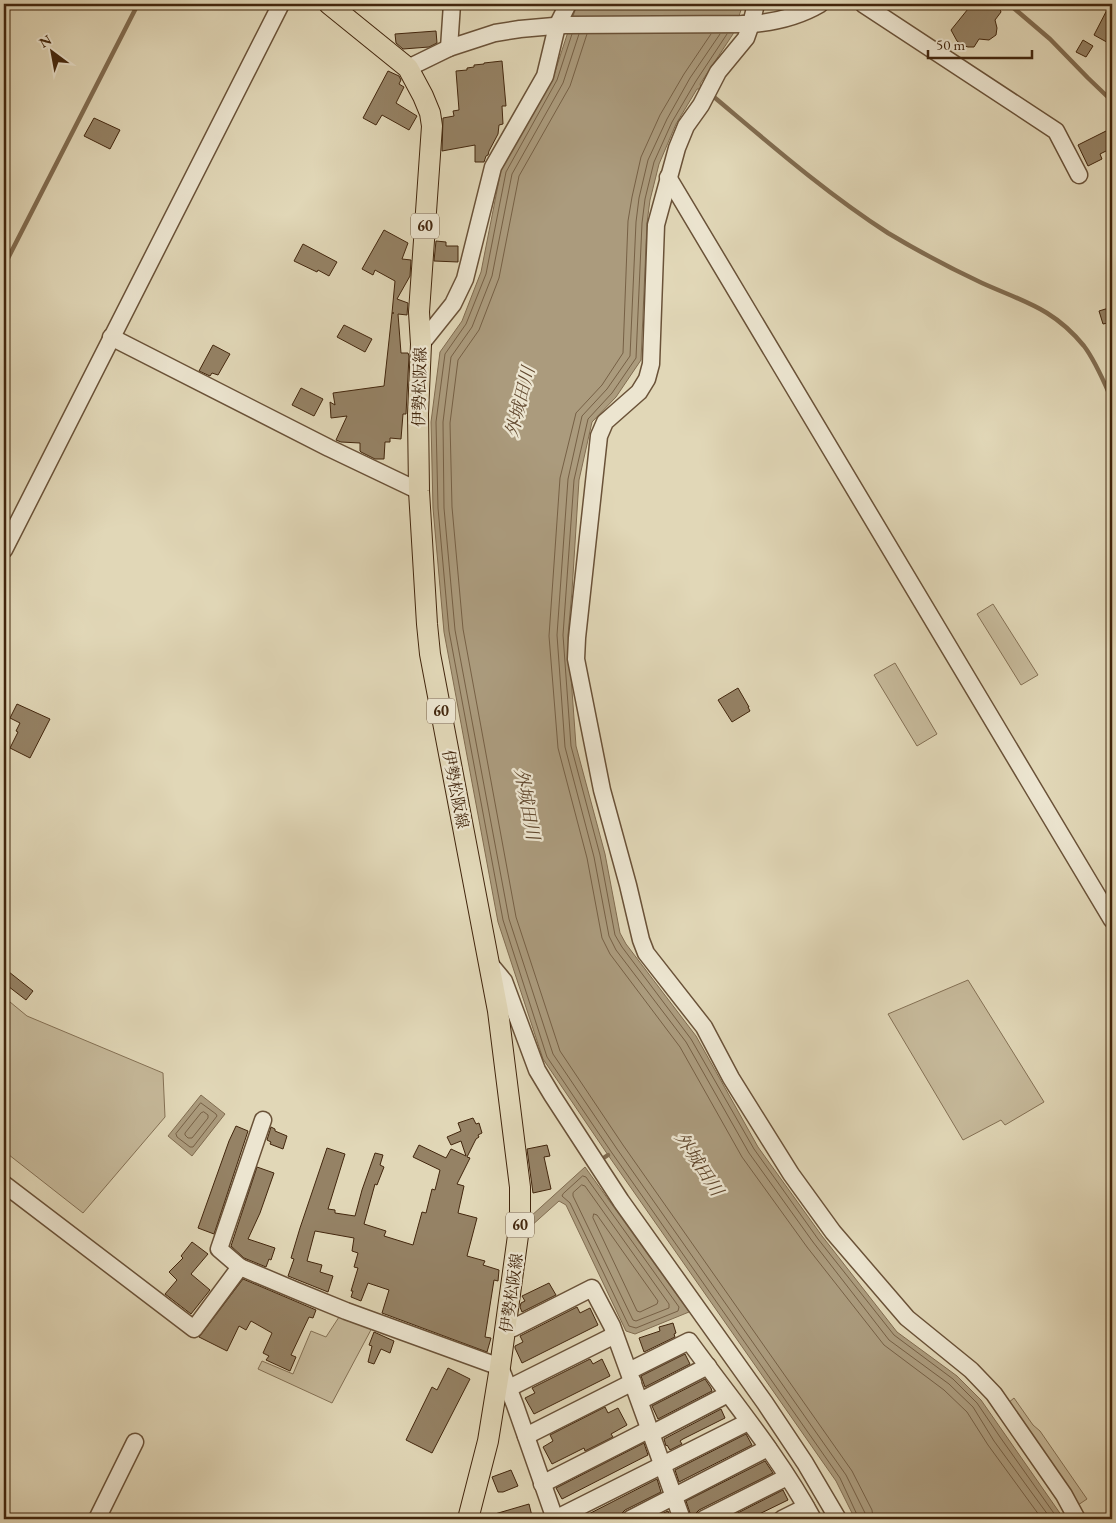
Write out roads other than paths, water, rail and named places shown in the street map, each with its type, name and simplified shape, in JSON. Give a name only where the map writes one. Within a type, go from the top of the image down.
[{"type":"main road","name":"伊勢松阪線","points":[[329,4],[408,68],[423,96],[430,113],[432,126],[419,312],[421,344],[418,414],[419,491],[427,624],[430,654],[498,1011],[520,1187],[520,1221],[500,1368],[488,1441],[468,1519]]},
{"type":"street","points":[[4,550],[281,4]]},
{"type":"street","points":[[449,48],[452,4]]},
{"type":"street","points":[[421,344],[453,304],[466,279],[493,167],[545,76],[568,4]]},
{"type":"street","points":[[756,4],[747,24],[746,38],[718,72],[701,105],[686,126],[668,177],[656,225],[651,364],[647,378],[638,392],[604,422],[599,436],[576,659],[602,790],[646,953],[704,1027],[731,1078],[786,1166],[834,1232],[907,1318],[971,1370],[994,1394],[1064,1495],[1077,1519]]},
{"type":"street","points":[[408,68],[449,48],[495,33],[520,29],[561,26],[777,22],[808,11],[820,4]]},
{"type":"street","points":[[863,4],[1056,131],[1079,175]]},
{"type":"street","points":[[668,177],[1112,920]]},
{"type":"street","points":[[111,337],[329,448],[419,491]]},
{"type":"street","points":[[490,964],[504,982],[537,1070],[552,1095],[621,1201],[765,1403],[805,1463],[838,1519]]},
{"type":"street","points":[[263,1120],[219,1249],[240,1267],[346,1311],[500,1368],[509,1388],[555,1519],[748,1422]]},
{"type":"street","points":[[4,1184],[194,1329],[240,1267]]},
{"type":"street","points":[[506,1328],[513,1328],[592,1288],[615,1335],[631,1376],[682,1519]]},
{"type":"street","points":[[509,1388],[615,1335]]},
{"type":"street","points":[[526,1436],[689,1341],[768,1448],[809,1513],[782,1519]]},
{"type":"street","points":[[640,1401],[708,1366]]},
{"type":"street","points":[[542,1484],[728,1394]]},
{"type":"street","points":[[97,1519],[135,1442]]},
{"type":"street","points":[[630,1519],[768,1448]]},
{"type":"street","points":[[704,1519],[787,1477]]},
{"type":"water","name":"外城田川","points":[[577,4],[743,4],[733,34],[676,124],[659,164],[650,200],[647,223],[641,360],[616,397],[592,422],[579,480],[568,635],[576,746],[605,854],[620,933],[626,944],[696,1036],[758,1147],[822,1236],[897,1332],[957,1376],[981,1400],[1064,1519],[855,1519],[836,1481],[543,1059],[498,922],[444,632],[433,508],[431,422],[440,352],[462,321],[481,272],[501,170],[553,78]]},
{"type":"water","points":[[201,1095],[225,1114],[192,1156],[168,1136]]},
{"type":"water","points":[[585,1167],[689,1312],[635,1334],[626,1331],[566,1205],[559,1201],[530,1227],[530,1217]]},
{"type":"waterway","points":[[4,266],[138,4]]},
{"type":"waterway","points":[[1009,4],[1050,39],[1112,101]]},
{"type":"waterway","points":[[714,97],[820,185],[888,233],[922,253],[982,283],[1037,307],[1061,323],[1088,352],[1100,372],[1112,400]]},
{"type":"waterway","points":[[602,1159],[608,1155]]}]
